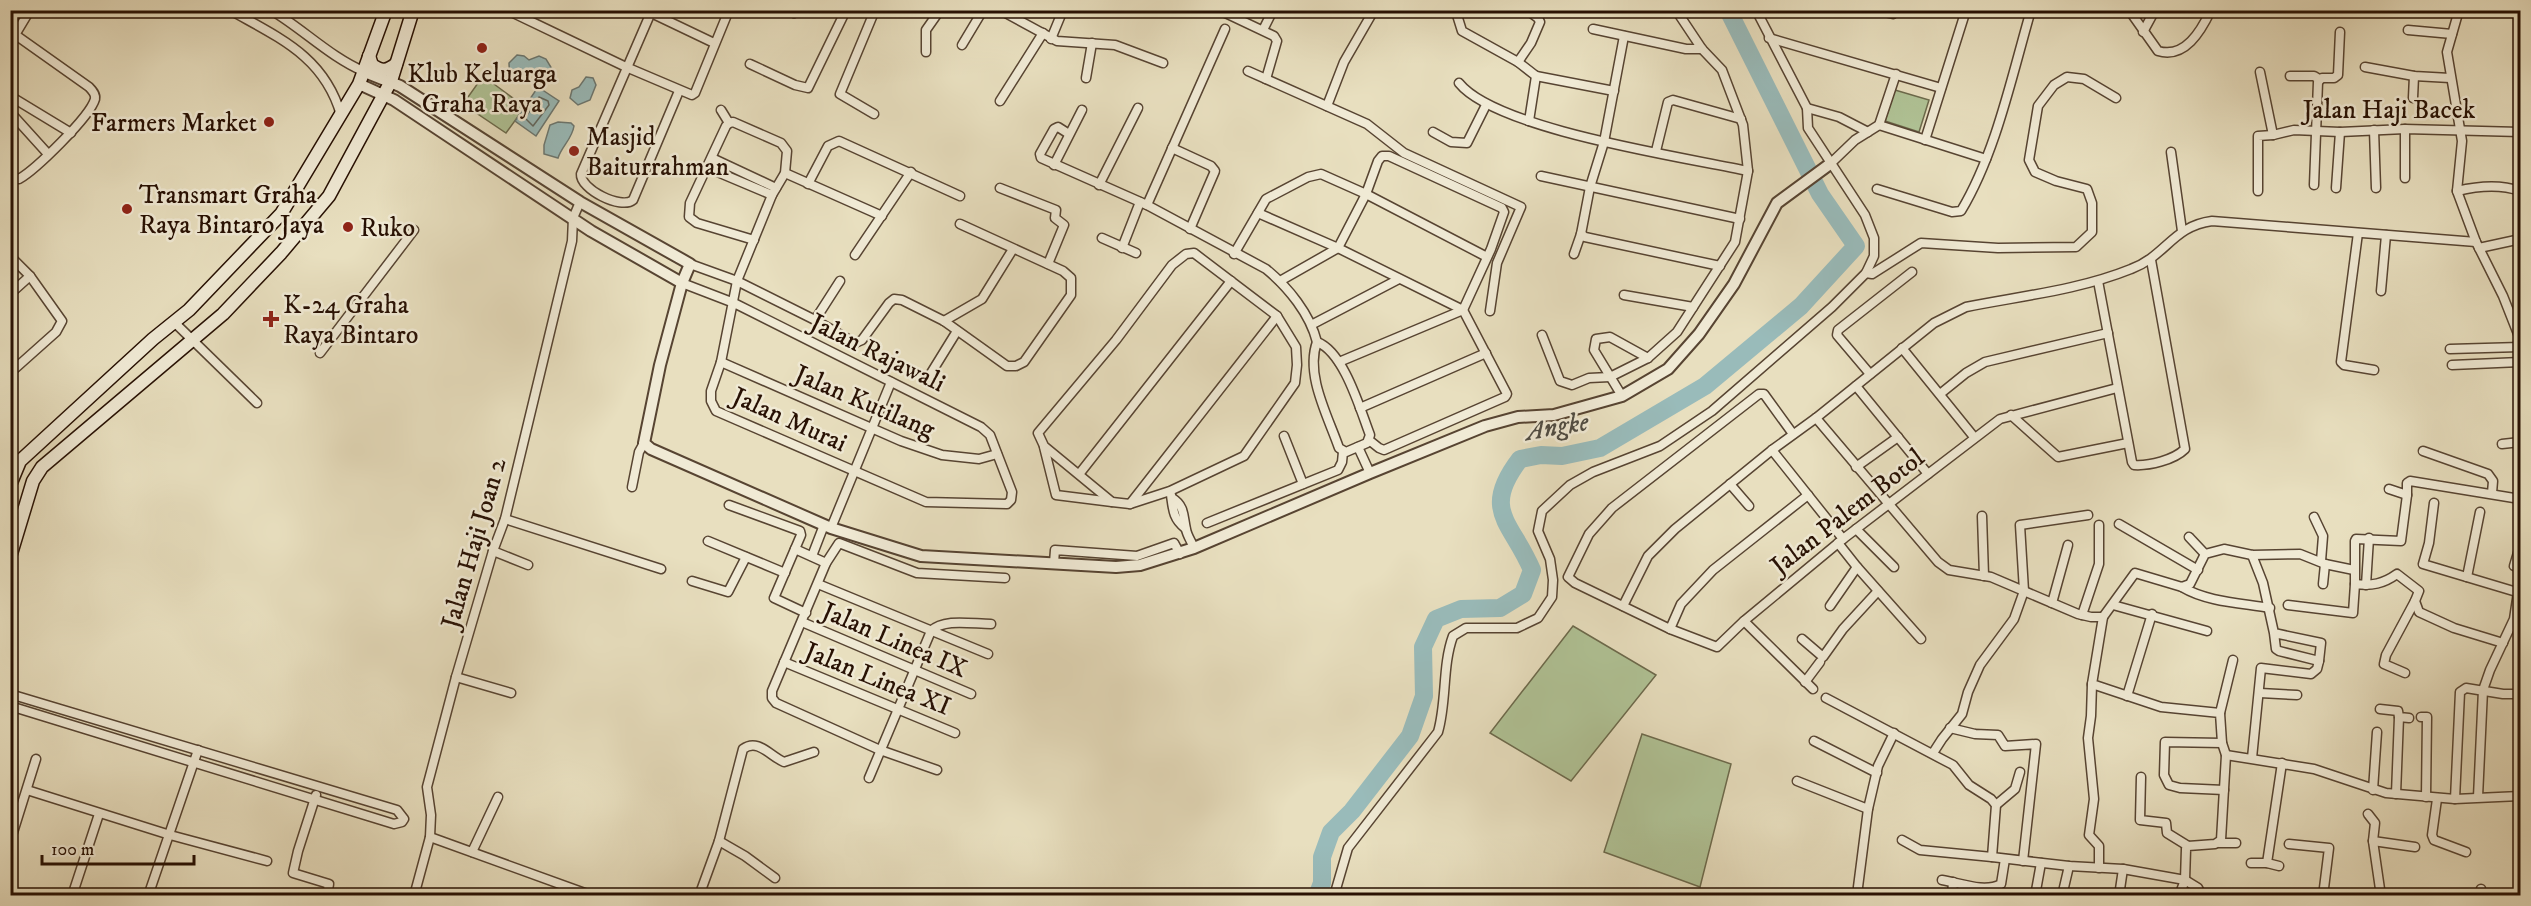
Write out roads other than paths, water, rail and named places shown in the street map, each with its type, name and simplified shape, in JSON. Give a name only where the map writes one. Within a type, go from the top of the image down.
[{"type":"main road","points":[[10,485],[20,461],[174,322],[239,259],[281,214],[362,78],[386,10]]},
{"type":"main road","points":[[10,557],[33,481],[42,467],[223,314],[281,254],[329,196],[391,81],[413,10]]},
{"type":"main road","points":[[369,56],[372,65],[380,70],[389,70],[396,64]]},
{"type":"street","points":[[10,14],[13,10]]},
{"type":"street","points":[[10,177],[19,179],[29,174],[71,133],[95,99],[94,92],[13,33],[30,10]]},
{"type":"street","points":[[230,10],[289,44],[324,76],[340,115]]},
{"type":"street","points":[[271,10],[290,21],[348,65],[383,95],[591,231],[682,283]]},
{"type":"street","points":[[507,10],[626,68],[692,95],[695,93],[729,10]]},
{"type":"street","points":[[790,10],[794,13],[798,10]]},
{"type":"street","points":[[750,64],[795,85],[808,88],[846,10]]},
{"type":"street","points":[[874,114],[840,94],[875,10]]},
{"type":"street","points":[[926,52],[926,30],[940,10]]},
{"type":"street","points":[[962,45],[983,10]]},
{"type":"street","points":[[1000,10],[1051,39],[1071,43],[1115,45],[1163,63]]},
{"type":"street","points":[[1051,39],[1063,10]]},
{"type":"street","points":[[1220,10],[1263,30],[1277,41],[1266,79]]},
{"type":"street","points":[[1263,30],[1272,10]]},
{"type":"street","points":[[1327,106],[1344,62],[1374,10]]},
{"type":"street","points":[[1459,10],[1462,31],[1518,62],[1536,76],[1614,91]]},
{"type":"street","points":[[1518,62],[1530,44],[1540,22],[1527,10]]},
{"type":"street","points":[[1542,335],[1560,381],[1572,385],[1589,378],[1610,376],[1648,358],[1677,332],[1736,242],[1748,171],[1747,146],[1741,119],[1722,70],[1702,49],[1676,10]]},
{"type":"street","points":[[1334,896],[1348,848],[1438,732],[1443,716],[1449,646],[1453,636],[1466,628],[1517,628],[1528,625],[1538,618],[1552,597],[1554,580],[1550,559],[1538,531],[1542,511],[1570,485],[1593,472],[1660,446],[1712,411],[1832,307],[1866,273],[1874,256],[1874,238],[1865,215],[1827,166],[1808,128],[1807,108],[1756,10]]},
{"type":"street","points":[[1875,10],[1886,14],[1893,14],[1896,10]]},
{"type":"street","points":[[1925,140],[1966,10]]},
{"type":"street","points":[[1877,189],[1958,213],[1977,185],[2031,10]]},
{"type":"street","points":[[2129,10],[2158,51],[2164,53],[2173,51],[2196,38],[2211,10]]},
{"type":"street","points":[[2144,32],[2155,10]]},
{"type":"street","points":[[2459,10],[2447,52],[2461,130],[2457,191],[2478,245],[2504,296],[2520,339]]},
{"type":"street","points":[[679,91],[633,200],[628,204],[622,204],[600,195],[584,183],[580,174],[650,11],[714,43]]},
{"type":"street","points":[[1122,248],[1173,148],[1225,29]]},
{"type":"street","points":[[1593,29],[1686,49],[1702,49]]},
{"type":"street","points":[[2408,30],[2452,34]]},
{"type":"street","points":[[2290,76],[2314,76],[2319,79],[2334,78],[2338,75],[2340,32]]},
{"type":"street","points":[[1000,102],[1043,33]]},
{"type":"street","points":[[1575,254],[1590,187],[1604,142],[1624,36]]},
{"type":"street","points":[[1769,38],[1941,88]]},
{"type":"street","points":[[1086,78],[1092,43]]},
{"type":"street","points":[[2365,67],[2414,76],[2450,78]]},
{"type":"street","points":[[1248,71],[1367,124],[1404,153],[1521,207],[1497,262],[1490,311]]},
{"type":"street","points":[[2260,72],[2273,135]]},
{"type":"street","points":[[644,443],[651,449],[827,526],[921,556],[1116,567],[1140,565],[1180,554],[1485,426],[1518,417],[1554,415],[1622,396],[1668,369],[1699,334],[1734,284],[1777,203],[1791,190],[1827,166],[1868,132],[1880,125],[1896,75]]},
{"type":"street","points":[[1529,121],[1536,76]]},
{"type":"street","points":[[2413,98],[2414,76]]},
{"type":"street","points":[[1866,273],[1872,274],[1921,243],[1998,248],[2076,247],[2092,232],[2092,203],[2087,189],[2056,181],[2035,172],[2030,159],[2038,106],[2054,85],[2067,77],[2084,79],[2116,98]]},
{"type":"street","points":[[362,78],[391,81],[579,202],[690,264],[737,281],[815,320],[847,339],[857,342],[862,340],[894,299],[902,300],[944,321],[1006,366],[1020,365],[1071,295],[1071,278],[1048,264],[960,224]]},
{"type":"street","points":[[2314,185],[2319,79]]},
{"type":"street","points":[[1459,83],[1485,105],[1529,121],[1604,142],[1748,171]]},
{"type":"street","points":[[10,96],[71,133]]},
{"type":"street","points":[[1656,151],[1668,102],[1673,100],[1741,119]]},
{"type":"street","points":[[1434,132],[1451,142],[1467,143],[1485,105]]},
{"type":"street","points":[[1099,184],[1138,108]]},
{"type":"street","points":[[1807,108],[1839,117],[1868,132]]},
{"type":"street","points":[[720,110],[729,123]]},
{"type":"street","points":[[1054,165],[1082,110]]},
{"type":"street","points":[[10,112],[48,154]]},
{"type":"street","points":[[721,362],[737,281],[774,192],[785,173],[787,151],[784,145],[734,122],[726,126],[690,203],[689,217],[697,223],[754,240]]},
{"type":"street","points":[[1880,125],[1986,159]]},
{"type":"street","points":[[1070,134],[1058,128],[1054,129],[1040,156],[1054,165],[1144,204],[1234,254],[1266,269],[1280,281],[1313,324],[1317,342],[1313,354],[1317,386],[1342,452],[1342,462],[1338,470],[1207,523]]},
{"type":"street","points":[[2405,129],[2405,178]]},
{"type":"street","name":"Jalan Haji Bacek","points":[[2258,191],[2258,136],[2294,130],[2340,132],[2405,129],[2520,132]]},
{"type":"street","points":[[2374,130],[2376,188]]},
{"type":"street","points":[[2336,188],[2340,132]]},
{"type":"street","points":[[808,184],[828,146],[839,141],[960,196]]},
{"type":"street","points":[[1173,148],[1211,166],[1215,174],[1190,229]]},
{"type":"street","points":[[2171,152],[2182,231]]},
{"type":"street","points":[[1280,281],[1338,248],[1366,194],[1378,160],[1382,156],[1389,156],[1503,210],[1504,216],[1463,310],[1339,362]]},
{"type":"street","points":[[712,158],[774,192]]},
{"type":"street","points":[[708,168],[774,192]]},
{"type":"street","points":[[855,255],[911,172]]},
{"type":"street","points":[[785,173],[882,216]]},
{"type":"street","points":[[1234,254],[1266,200],[1314,175],[1321,174],[1366,194],[1487,257]]},
{"type":"street","points":[[1541,176],[1740,219]]},
{"type":"street","points":[[2457,191],[2473,187],[2496,186],[2520,191]]},
{"type":"street","points":[[1000,188],[1056,210],[1056,220],[1064,225],[1048,264]]},
{"type":"street","name":"Jalan Haji Joan 2","points":[[414,896],[430,837],[431,815],[428,788],[456,677],[493,551],[505,519],[572,241],[573,218],[579,202]]},
{"type":"street","points":[[1258,213],[1338,248],[1463,310],[1506,394],[1503,399],[1384,450],[1369,440]]},
{"type":"street","points":[[1623,606],[1642,566],[1652,551],[1772,450],[1816,418],[1934,323],[1966,308],[2098,281],[2151,261],[2182,231],[2196,223],[2212,221],[2478,245],[2516,240]]},
{"type":"street","points":[[320,353],[414,230]]},
{"type":"street","points":[[2358,233],[2341,362],[2344,365],[2374,370]]},
{"type":"street","points":[[1581,234],[1585,237],[1720,266]]},
{"type":"street","points":[[2381,291],[2386,235]]},
{"type":"street","points":[[1102,238],[1136,253]]},
{"type":"street","points":[[944,321],[982,299],[1012,249]]},
{"type":"street","points":[[1194,253],[1231,281],[1276,316],[1296,347],[1295,383],[1244,456],[1171,494],[1130,504],[1056,495],[1044,446],[1038,433],[1116,340],[1172,264],[1186,254],[1194,253]]},
{"type":"street","points":[[10,256],[30,276],[62,321],[56,332],[10,373]]},
{"type":"street","points":[[2098,281],[2132,462],[2134,465],[2143,465],[2179,455],[2185,449],[2151,261]]},
{"type":"street","points":[[632,487],[639,452],[644,443],[660,365],[682,283],[690,264]]},
{"type":"street","points":[[1870,374],[1838,335],[1838,330],[1912,272]]},
{"type":"street","points":[[10,294],[30,276]]},
{"type":"street","points":[[1313,324],[1399,279]]},
{"type":"street","points":[[815,320],[840,281]]},
{"type":"street","points":[[1080,474],[1231,281]]},
{"type":"street","name":"Jalan Rajawali","points":[[682,283],[734,303],[981,427],[990,435],[1012,492],[1011,500]]},
{"type":"street","points":[[1624,295],[1693,307]]},
{"type":"street","points":[[1130,504],[1276,316]]},
{"type":"street","points":[[174,322],[257,403]]},
{"type":"street","points":[[928,378],[957,331]]},
{"type":"street","points":[[1940,394],[1966,373],[1985,362],[2108,333]]},
{"type":"street","points":[[1622,396],[1594,350],[1596,339],[1610,338],[1648,358]]},
{"type":"street","points":[[1317,342],[1326,345],[1339,362],[1360,408],[1370,435],[1369,440]]},
{"type":"street","points":[[2450,349],[2520,347]]},
{"type":"street","points":[[1902,348],[1974,437]]},
{"type":"street","points":[[1360,408],[1486,353]]},
{"type":"street","name":"Jalan Murai","points":[[721,362],[711,391],[711,401],[716,411],[926,502],[1007,504],[1011,500]]},
{"type":"street","name":"Jalan Kutilang","points":[[721,362],[902,441],[942,455],[980,459],[997,454]]},
{"type":"street","points":[[2452,365],[2520,363]]},
{"type":"street","points":[[812,556],[855,471],[891,382]]},
{"type":"street","points":[[1856,386],[1928,474]]},
{"type":"street","name":"Jalan Palem Botol","points":[[1670,629],[1715,647],[1719,646],[1744,621],[1840,541],[1974,437],[2000,420],[2011,415],[2117,388]]},
{"type":"street","points":[[1793,434],[1764,394],[1759,394],[1612,508],[1589,534],[1568,577],[1575,583],[1670,629],[1681,604],[1713,570],[1808,495]]},
{"type":"street","points":[[2011,415],[2058,457],[2128,443]]},
{"type":"street","points":[[1816,418],[1888,506],[1938,562],[1949,570],[1984,576],[2082,615],[2103,616]]},
{"type":"street","points":[[1284,436],[1303,484]]},
{"type":"street","points":[[1856,467],[1898,437]]},
{"type":"street","points":[[1342,452],[1358,447],[1369,440]]},
{"type":"street","points":[[2502,444],[2520,442]]},
{"type":"street","points":[[1044,446],[1112,502]]},
{"type":"street","points":[[1358,447],[1370,473]]},
{"type":"street","points":[[1772,450],[1808,495],[1857,567],[1921,639]]},
{"type":"street","points":[[2423,451],[2443,456],[2488,474],[2493,481],[2492,493]]},
{"type":"street","points":[[2288,605],[2353,613],[2356,539],[2401,541],[2408,495],[2407,483],[2410,481],[2520,499]]},
{"type":"street","points":[[1730,484],[1749,506]]},
{"type":"street","points":[[2389,489],[2408,495]]},
{"type":"street","points":[[1171,494],[1174,515],[1178,523],[1185,528],[1194,548]]},
{"type":"street","points":[[2434,503],[2429,543],[2423,564],[2519,592],[2517,619],[2503,643],[2483,690],[2478,797]]},
{"type":"street","points":[[729,505],[801,533],[775,600],[806,613]]},
{"type":"street","points":[[2467,577],[2481,512]]},
{"type":"street","points":[[1934,753],[1962,714],[1968,692],[1980,665],[2014,619],[2024,591],[2020,525],[2088,515]]},
{"type":"street","points":[[1982,516],[1984,576]]},
{"type":"street","points":[[2314,517],[2323,536],[2323,584]]},
{"type":"street","points":[[505,519],[661,569]]},
{"type":"street","points":[[2082,615],[2099,564],[2100,525]]},
{"type":"street","points":[[2119,525],[2198,570]]},
{"type":"street","points":[[1856,529],[1894,567]]},
{"type":"street","points":[[2189,537],[2205,554]]},
{"type":"street","points":[[2366,585],[2369,538]]},
{"type":"street","points":[[708,542],[785,573]]},
{"type":"street","points":[[936,770],[880,750],[776,703],[772,698],[772,691],[826,563],[839,543],[916,573],[1005,578]]},
{"type":"street","points":[[2052,603],[2068,545]]},
{"type":"street","points":[[2514,566],[2520,546]]},
{"type":"street","points":[[795,549],[826,563]]},
{"type":"street","points":[[2205,554],[2224,549],[2252,555],[2300,554],[2323,563],[2354,570]]},
{"type":"street","points":[[493,551],[528,565]]},
{"type":"street","points":[[2182,587],[2190,584],[2205,554]]},
{"type":"street","points":[[2252,555],[2270,608],[2276,649],[2319,661]]},
{"type":"street","points":[[692,581],[728,592],[746,556]]},
{"type":"street","points":[[1830,606],[1857,567]]},
{"type":"street","points":[[2099,868],[2100,846],[2089,835],[2094,799],[2088,738],[2092,684],[2103,616],[2135,573],[2182,587],[2202,596],[2270,608]]},
{"type":"street","points":[[2355,584],[2385,582],[2397,574],[2419,591],[2384,664],[2405,673]]},
{"type":"street","points":[[818,584],[988,654]]},
{"type":"street","points":[[1802,639],[1822,657],[1842,629],[1878,591]]},
{"type":"street","points":[[2415,601],[2419,612],[2454,628],[2503,643]]},
{"type":"street","points":[[2113,605],[2207,631]]},
{"type":"street","points":[[2127,696],[2152,614]]},
{"type":"street","points":[[1744,621],[1813,688]]},
{"type":"street","name":"Jalan Linea IX","points":[[802,622],[971,694]]},
{"type":"street","points":[[868,778],[931,632],[936,626],[944,624],[991,624]]},
{"type":"street","points":[[2252,758],[2261,668],[2311,674],[2317,669],[2319,661],[2321,643],[2274,633]]},
{"type":"street","points":[[2220,843],[2226,755],[2222,743],[2220,713],[2233,660]]},
{"type":"street","name":"Jalan Linea XI","points":[[784,662],[955,733]]},
{"type":"street","points":[[1805,682],[1820,662]]},
{"type":"street","points":[[456,677],[511,693]]},
{"type":"street","points":[[2092,684],[2161,707],[2220,713]]},
{"type":"street","points":[[2456,799],[2460,692],[2466,688],[2503,694],[2520,694]]},
{"type":"street","points":[[2260,693],[2297,695]]},
{"type":"street","points":[[10,694],[399,811],[404,819],[394,824],[10,706]]},
{"type":"street","points":[[1826,698],[1934,753],[1953,765],[1969,785],[1991,799],[1996,805],[1992,857]]},
{"type":"street","points":[[2380,710],[2398,711],[2396,794]]},
{"type":"street","points":[[2399,717],[2409,718]]},
{"type":"street","points":[[2421,717],[2427,717],[2426,797]]},
{"type":"street","points":[[1950,728],[1975,734],[1998,735],[2006,746],[2036,744],[2023,861]]},
{"type":"street","points":[[2373,790],[2377,732]]},
{"type":"street","points":[[1859,896],[1858,887],[1868,809],[1877,773],[1894,733]]},
{"type":"street","points":[[1814,741],[1877,773]]},
{"type":"street","points":[[2222,743],[2165,742],[2164,775],[2169,785],[2180,788],[2224,790]]},
{"type":"street","points":[[699,896],[719,841],[743,749],[748,745],[756,745],[784,762],[814,752]]},
{"type":"street","points":[[148,896],[198,750]]},
{"type":"street","points":[[2226,755],[2340,776],[2373,790],[2396,794],[2437,799],[2520,796]]},
{"type":"street","points":[[10,842],[36,759]]},
{"type":"street","points":[[2267,863],[2282,764]]},
{"type":"street","points":[[1996,805],[2015,789],[2020,772]]},
{"type":"street","points":[[2141,777],[2140,820],[2165,822],[2167,833],[2188,846],[2236,843]]},
{"type":"street","points":[[1797,781],[1868,809]]},
{"type":"street","points":[[319,787],[293,873],[329,884],[327,896]]},
{"type":"street","points":[[27,790],[170,836],[267,861]]},
{"type":"street","points":[[472,852],[498,797]]},
{"type":"street","points":[[2437,799],[2432,835],[2434,840],[2466,852]]},
{"type":"street","points":[[72,896],[99,814]]},
{"type":"street","points":[[2368,814],[2375,823],[2373,842],[2381,896]]},
{"type":"street","points":[[430,837],[593,896]]},
{"type":"street","points":[[1902,840],[1920,850],[2069,866],[2123,869],[2185,880],[2198,888],[2202,896]]},
{"type":"street","points":[[719,841],[745,856],[775,878]]},
{"type":"street","points":[[2373,842],[2415,847]]},
{"type":"street","points":[[2289,843],[2329,848],[2323,896]]},
{"type":"street","points":[[2179,896],[2185,880],[2188,846]]},
{"type":"street","points":[[1942,880],[1986,888],[1995,887],[2001,884],[2005,859]]},
{"type":"street","points":[[2035,896],[2041,863]]},
{"type":"street","points":[[2251,863],[2279,866]]},
{"type":"street","points":[[2062,896],[2069,866]]},
{"type":"street","points":[[2119,896],[2123,869]]},
{"type":"street","points":[[1952,896],[1953,882]]},
{"type":"water","points":[[517,55],[529,60],[539,56],[546,59],[552,69],[546,76],[530,73],[513,75],[509,69],[509,63]]},
{"type":"water","points":[[586,77],[593,78],[596,85],[590,100],[578,105],[570,98],[572,90],[579,87]]},
{"type":"water","points":[[538,87],[559,101],[536,136],[515,121]]},
{"type":"water","points":[[558,122],[571,123],[574,126],[558,158],[544,154],[544,145],[550,125]]},
{"type":"waterway","name":"Angke","points":[[1317,896],[1322,883],[1322,857],[1331,832],[1352,811],[1410,736],[1424,696],[1423,647],[1436,619],[1461,609],[1500,608],[1523,594],[1532,570],[1509,527],[1501,504],[1502,492],[1508,477],[1520,459],[1541,455],[1562,456],[1600,448],[1705,386],[1801,306],[1856,246],[1820,194],[1728,10]]},
{"type":"place","name":"Klub Keluarga Graha Raya","points":[[482,48]]},
{"type":"place","name":"Farmers Market","points":[[269,122]]},
{"type":"place","name":"Masjid Baiturrahman","points":[[574,151]]},
{"type":"place","name":"Transmart Graha Raya Bintaro Jaya","points":[[127,209]]},
{"type":"place","name":"Ruko","points":[[348,227]]},
{"type":"place","name":"K-24 Graha Raya Bintaro","points":[[271,319]]}]
